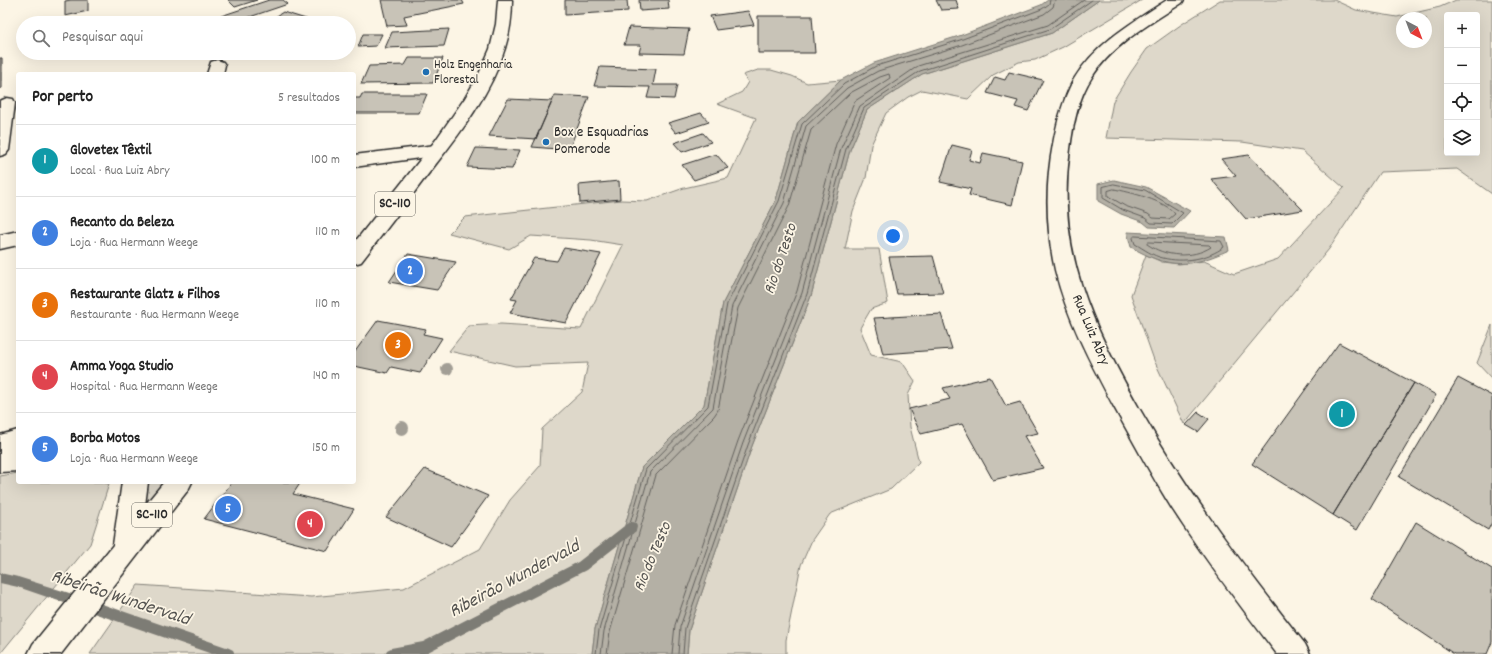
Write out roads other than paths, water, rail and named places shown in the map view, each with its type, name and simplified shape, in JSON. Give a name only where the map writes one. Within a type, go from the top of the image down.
[{"type":"street","name":"SC-110","points":[[356,254],[459,120],[489,70],[500,39],[505,0]]},
{"type":"street","name":"Rua Luiz Abry","points":[[1178,0],[1125,33],[1101,55],[1084,78],[1069,109],[1059,168],[1059,226],[1066,271],[1081,315],[1112,381],[1149,448],[1200,529],[1295,654]]},
{"type":"street","points":[[0,150],[7,103]]},
{"type":"street","points":[[356,161],[436,151]]},
{"type":"street","points":[[0,242],[16,238]]},
{"type":"street","points":[[0,445],[16,441]]},
{"type":"street","points":[[0,461],[16,460]]},
{"type":"street","name":"SC-110","points":[[126,549],[135,484]]},
{"type":"street","name":"SC-110","points":[[43,654],[177,484]]},
{"type":"water","name":"Rio do Testo","points":[[1048,0],[1099,0],[1052,33],[922,74],[867,110],[850,150],[811,296],[752,446],[689,630],[687,654],[592,654],[595,629],[642,467],[704,405],[723,303],[776,200],[798,122],[841,80],[874,63],[959,36],[1041,5]]},
{"type":"water","points":[[1114,180],[1146,187],[1190,211],[1174,228],[1149,227],[1143,222],[1121,214],[1098,201],[1098,184]]},
{"type":"water","points":[[1127,232],[1226,237],[1229,250],[1202,260],[1179,264],[1157,259],[1131,247]]},
{"type":"waterway","name":"Ribeirão Wundervald","points":[[391,654],[424,648],[582,566],[632,527]]},
{"type":"waterway","name":"Ribeirão Wundervald","points":[[0,578],[18,582],[79,602],[229,654]]},
{"type":"place","name":"Holz Engenharia Florestal","points":[[426,72]]},
{"type":"place","name":"Box e Esquadrias Pomerode","points":[[546,142]]},
{"type":"place","name":"Recanto da Beleza","points":[[410,271]]},
{"type":"place","name":"Restaurante Glatz & Filhos","points":[[398,345]]},
{"type":"place","name":"Glovetex Têxtil","points":[[1342,414]]},
{"type":"place","name":"Borba Motos","points":[[228,509]]},
{"type":"place","name":"Amma Yoga Studio","points":[[310,524]]}]
